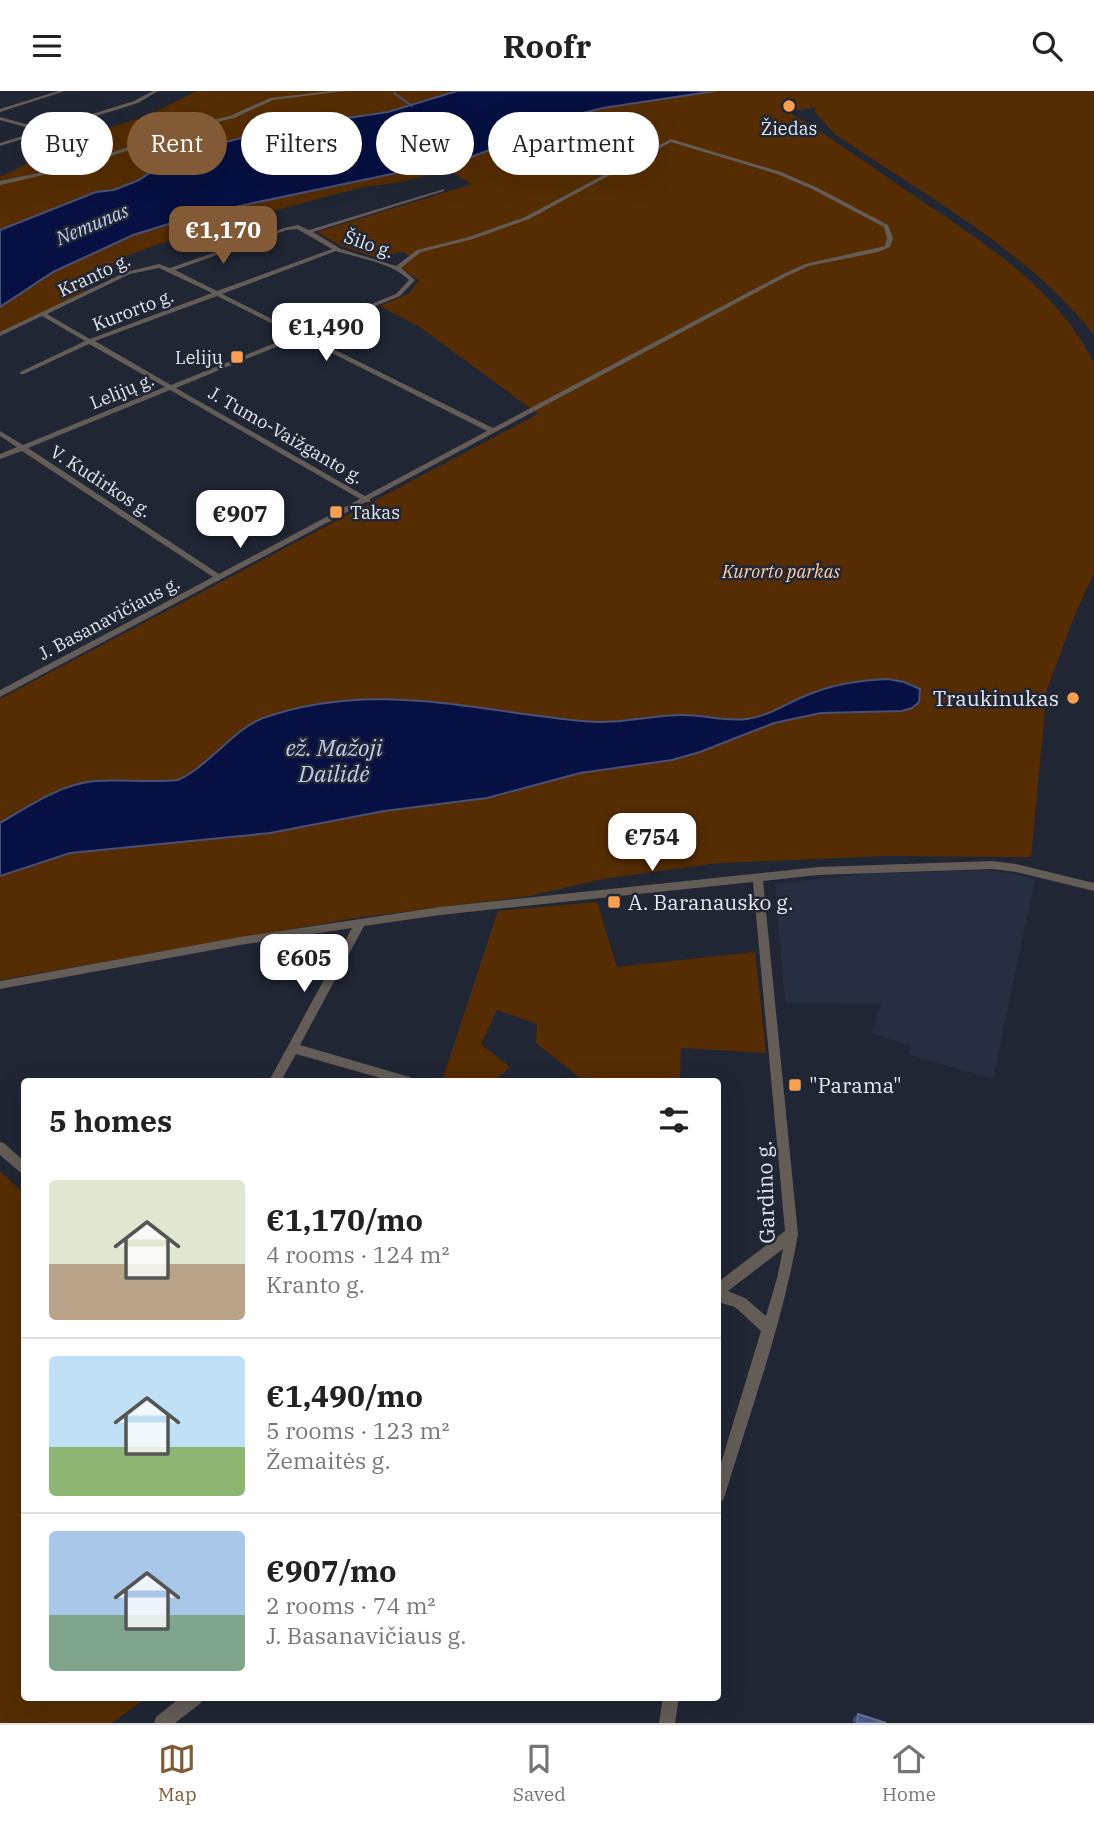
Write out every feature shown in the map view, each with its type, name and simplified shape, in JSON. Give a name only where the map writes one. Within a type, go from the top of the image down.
[{"type":"street","points":[[0,111],[63,91]]},
{"type":"street","points":[[104,112],[136,102],[156,91]]},
{"type":"street","points":[[0,183],[72,167],[188,127],[232,117],[272,99],[343,91]]},
{"type":"street","points":[[0,118],[21,124]]},
{"type":"street","points":[[0,145],[21,138]]},
{"type":"street","name":"J. Basanavičiaus g.","points":[[0,694],[785,275],[807,265],[887,247],[890,238],[886,226],[814,188],[779,173],[671,140],[527,218],[471,238],[419,251],[396,269]]},
{"type":"street","name":"Kranto g.","points":[[0,334],[128,273],[159,266],[170,270],[286,229],[298,227],[309,232],[442,190]]},
{"type":"street","name":"Šilo g.","points":[[309,232],[336,249],[408,275],[412,280],[408,286]]},
{"type":"street","name":"Kurorto g.","points":[[22,373],[90,341],[336,249]]},
{"type":"street","points":[[170,270],[493,431]]},
{"type":"street","name":"Lelijų g.","points":[[0,457],[303,336],[398,295],[408,286]]},
{"type":"street","name":"J. Tumo-Vaižganto g.","points":[[44,315],[366,500]]},
{"type":"street","name":"V. Kudirkos g.","points":[[0,433],[219,577]]},
{"type":"street","points":[[0,985],[361,922],[440,911],[818,871],[992,865],[1016,868],[1094,887]]},
{"type":"street","name":"Gardino g.","points":[[721,1485],[784,1278],[792,1234],[758,878]]},
{"type":"street","points":[[277,1078],[361,922]]},
{"type":"street","points":[[293,1048],[396,1078]]},
{"type":"street","points":[[0,1147],[21,1165]]},
{"type":"street","points":[[721,1288],[792,1234]]},
{"type":"street","points":[[721,1296],[743,1303],[768,1329]]},
{"type":"street","points":[[162,1723],[190,1701]]},
{"type":"street","points":[[667,1723],[669,1701]]},
{"type":"shaded area","points":[[983,870],[1035,879],[993,1079],[909,1055],[911,1046],[872,1033],[881,1004],[785,1002],[775,884],[864,874]]},
{"type":"green space","points":[[197,91],[457,91],[388,112],[362,116],[362,112],[241,112],[241,138],[227,142],[227,112],[155,112]]},
{"type":"green space","name":"Kurorto parkas","points":[[715,91],[1094,91],[1094,335],[1038,276],[939,202],[836,135],[815,112],[816,107],[788,112],[847,149],[1011,264],[1058,309],[1078,335],[1094,363],[1094,573],[1047,689],[1031,857],[888,856],[719,863],[603,879],[529,896],[355,918],[0,980],[0,699],[538,414],[420,327],[380,306],[410,293],[419,280],[400,268],[410,256],[404,252],[374,257],[341,246],[317,232],[472,184],[457,175],[474,175],[474,156],[488,151],[488,175],[659,175],[659,112],[587,112]]},
{"type":"green space","points":[[127,122],[127,175],[146,175],[114,190],[96,193],[0,230],[0,177],[21,167],[21,175],[113,175],[113,127]]},
{"type":"green space","name":"Kurorto parkas","points":[[387,175],[429,175],[364,187],[196,231],[126,256],[87,285],[83,292],[0,334],[0,307],[53,272],[133,235],[201,214]]},
{"type":"green space","points":[[597,902],[617,967],[755,952],[766,1053],[681,1048],[680,1078],[580,1078],[536,1043],[537,1024],[497,1010],[481,1044],[510,1067],[498,1078],[443,1078],[498,911]]},
{"type":"green space","points":[[0,1171],[21,1190],[21,1701],[142,1701],[112,1723],[0,1723]]},
{"type":"water","points":[[457,91],[715,91],[587,112],[488,112],[488,151],[474,156],[474,112],[388,112]]},
{"type":"water","name":"Nemunas","points":[[376,114],[376,175],[387,175],[201,214],[133,235],[53,272],[0,307],[0,230],[96,192],[114,190],[146,175],[227,175],[227,142],[241,138],[241,175],[362,175],[362,116]]},
{"type":"water","name":"ež. Mažoji Dailidė","points":[[888,679],[920,689],[919,702],[902,711],[821,713],[774,723],[672,760],[580,773],[487,798],[384,811],[270,833],[70,853],[0,876],[0,823],[34,803],[82,783],[178,780],[200,766],[253,723],[304,707],[384,699],[463,705],[596,722],[683,715],[739,720],[763,715],[825,689]]},
{"type":"building","points":[[858,1714],[886,1723],[857,1723]]},
{"type":"waterway","points":[[394,93],[412,106]]},
{"type":"place","name":"Žiedas","points":[[789,106]]},
{"type":"place","name":"Lelijų","points":[[237,357]]},
{"type":"place","name":"Takas","points":[[336,512]]},
{"type":"place","name":"Traukinukas","points":[[1073,698]]},
{"type":"place","name":"A. Baranausko g.","points":[[614,902]]},
{"type":"place","name":"\"Parama\"","points":[[795,1085]]}]
